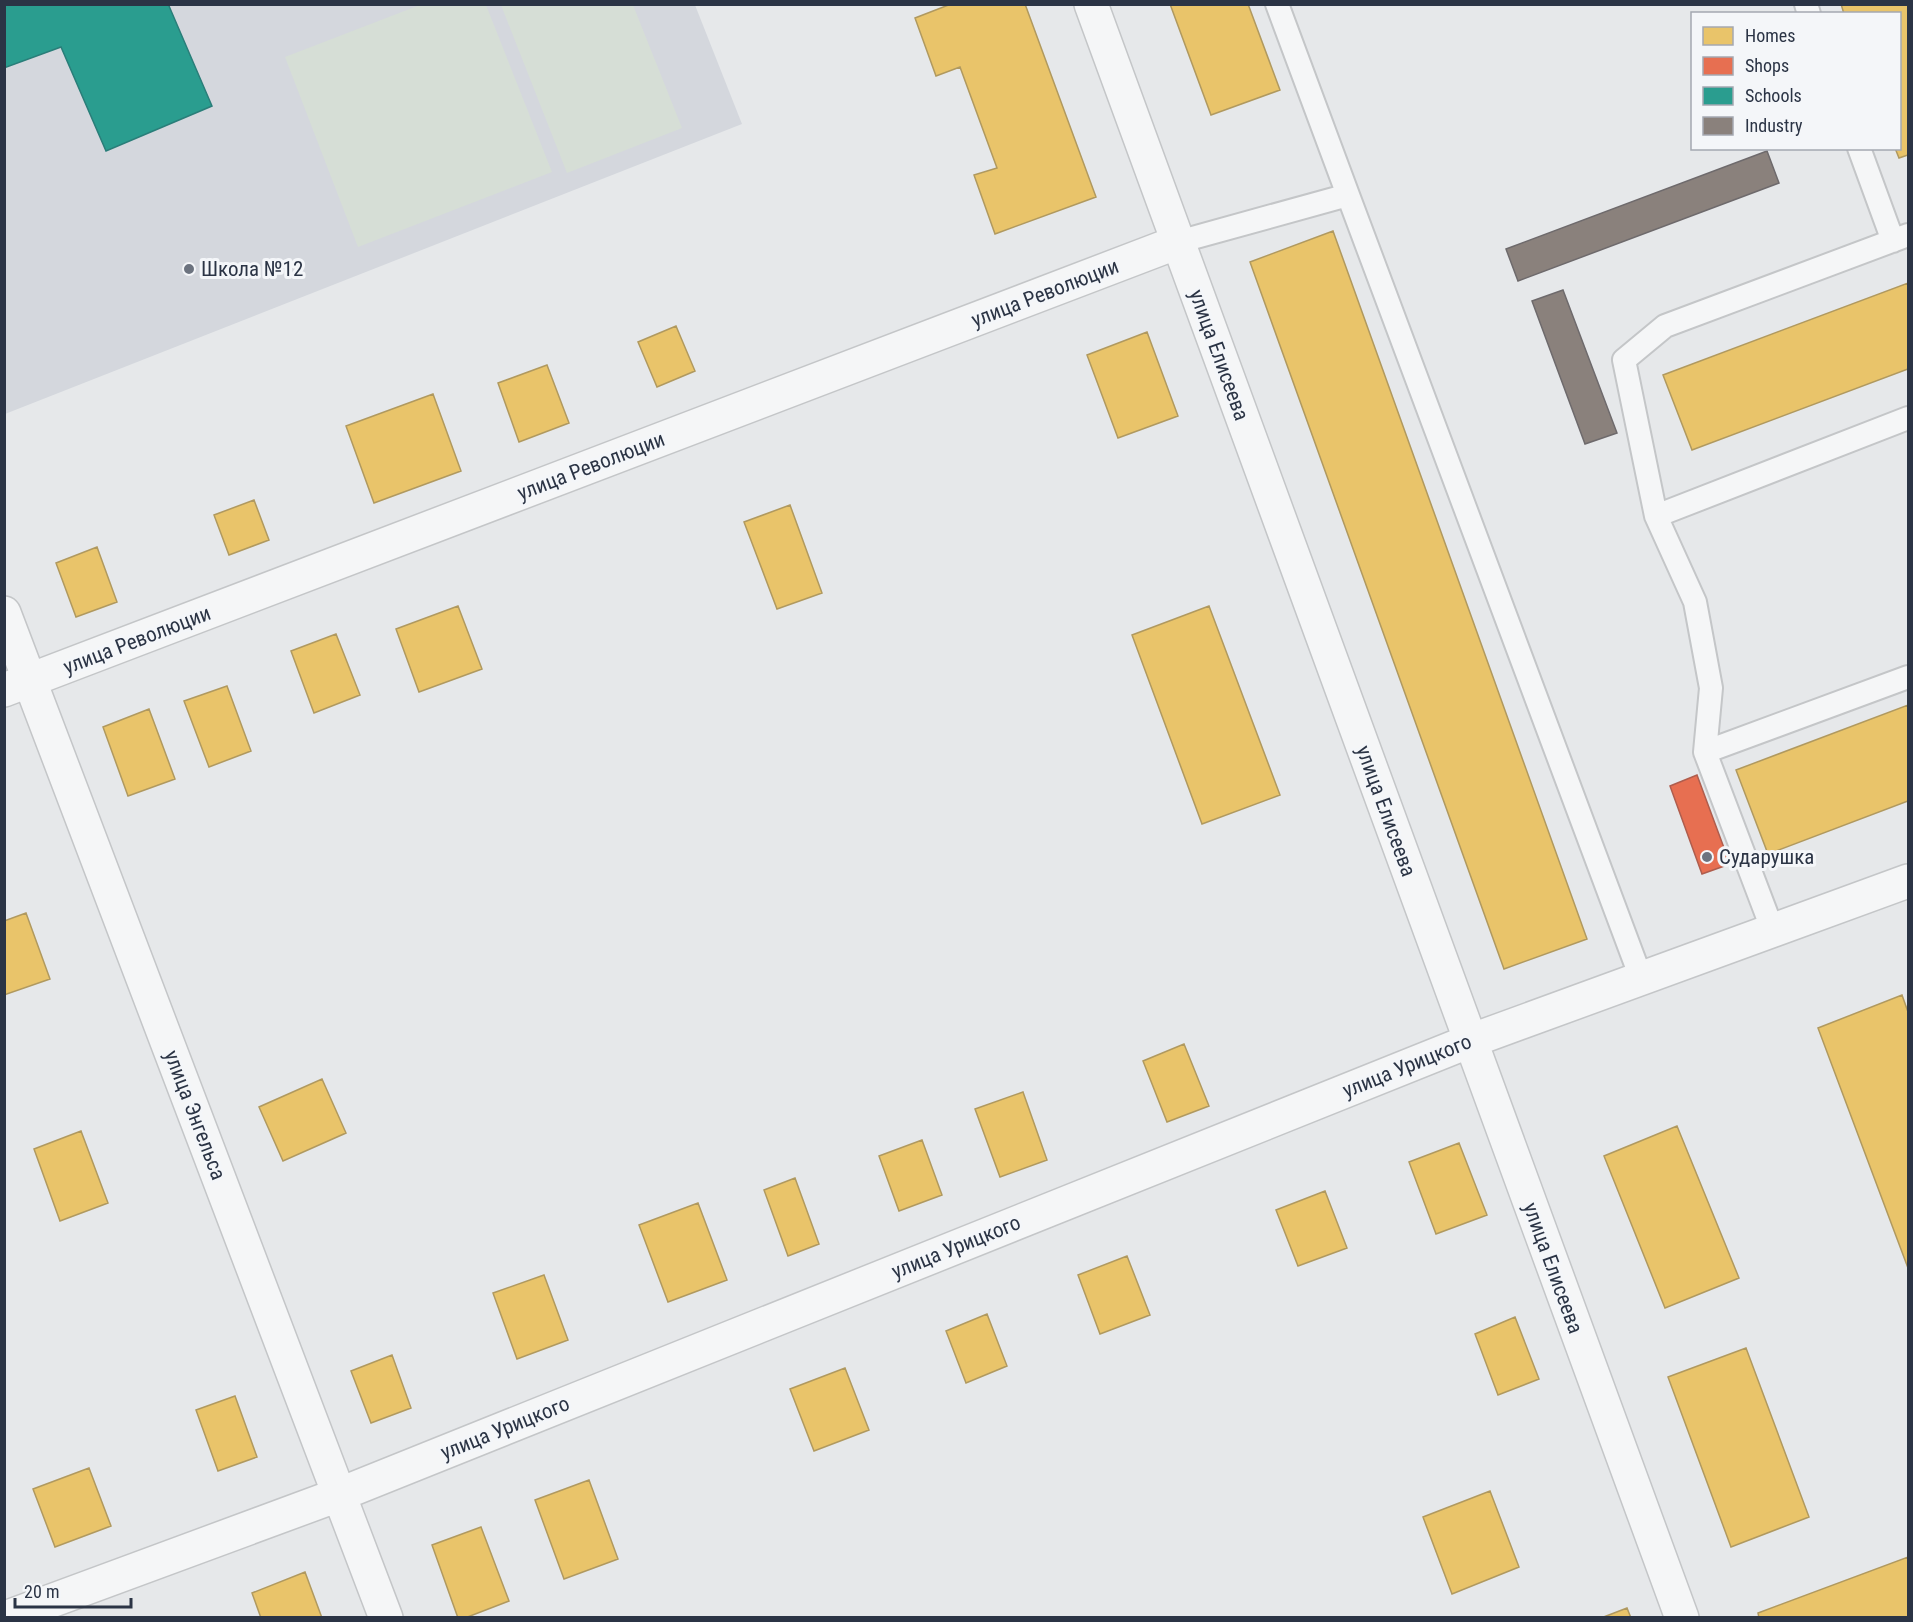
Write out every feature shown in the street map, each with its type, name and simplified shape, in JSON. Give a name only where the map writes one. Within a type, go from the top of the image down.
[{"type":"street","name":"улица Елисеева","points":[[1091,4],[1682,1617]]},
{"type":"street","name":"улица Революции","points":[[18,685],[1178,242]]},
{"type":"street","name":"улица Энгельса","points":[[4,613],[18,685],[386,1617]]},
{"type":"street","name":"улица Урицкого","points":[[5,1617],[338,1495],[1470,1041],[1908,881]]},
{"type":"lane","points":[[1277,4],[1641,978]]},
{"type":"lane","points":[[1773,930],[1705,752],[1711,688],[1695,602],[1656,516],[1624,360],[1665,326],[1901,238],[1860,150]]},
{"type":"lane","points":[[1178,242],[1348,195]]},
{"type":"lane","points":[[1656,516],[1908,418]]},
{"type":"lane","points":[[1705,752],[1908,677]]},
{"type":"shaded area","name":"Школа №12","points":[[5,5],[695,5],[742,124],[5,414]]},
{"type":"shaded area","points":[[420,5],[486,5],[552,172],[358,247],[285,57]]},
{"type":"shaded area","points":[[501,5],[633,5],[682,128],[567,173]]},
{"type":"building: Homes","points":[[951,4],[1025,4],[1096,197],[995,234],[974,175],[997,168],[960,67],[936,76],[915,18]]},
{"type":"building: Homes","points":[[1170,4],[1248,4],[1280,90],[1211,115]]},
{"type":"building: Homes","points":[[1841,4],[1908,4],[1908,155],[1899,158],[1896,150],[1901,150],[1901,12],[1843,12]]},
{"type":"building: Homes","points":[[1333,231],[1587,939],[1504,969],[1250,262]]},
{"type":"building: Homes","points":[[1908,283],[1908,369],[1692,450],[1663,375]]},
{"type":"building: Homes","points":[[676,326],[695,371],[657,387],[638,342]]},
{"type":"building: Homes","points":[[1147,332],[1178,416],[1118,438],[1087,355]]},
{"type":"building: Homes","points":[[547,365],[569,423],[519,442],[498,383]]},
{"type":"building: Homes","points":[[433,394],[461,471],[374,503],[346,426]]},
{"type":"building: Homes","points":[[254,500],[269,540],[229,555],[214,515]]},
{"type":"building: Homes","points":[[790,505],[822,593],[777,609],[744,522]]},
{"type":"building: Homes","points":[[97,547],[117,602],[76,617],[56,563]]},
{"type":"building: Homes","points":[[458,606],[482,669],[419,692],[396,629]]},
{"type":"building: Homes","points":[[1209,606],[1280,795],[1202,824],[1132,635]]},
{"type":"building: Homes","points":[[336,634],[360,695],[314,713],[291,651]]},
{"type":"building: Homes","points":[[227,686],[251,751],[209,767],[184,701]]},
{"type":"building: Homes","points":[[1908,705],[1908,801],[1768,854],[1736,770]]},
{"type":"building: Homes","points":[[149,709],[175,779],[128,796],[103,727]]},
{"type":"building: Homes","points":[[26,913],[50,979],[4,995],[4,921]]},
{"type":"building: Homes","points":[[1902,995],[1908,1012],[1908,1268],[1818,1028]]},
{"type":"building: Homes","points":[[1184,1044],[1209,1106],[1167,1122],[1143,1061]]},
{"type":"building: Homes","points":[[322,1079],[346,1133],[283,1161],[259,1107]]},
{"type":"building: Homes","points":[[1023,1092],[1047,1160],[1000,1177],[975,1109]]},
{"type":"building: Homes","points":[[1677,1126],[1739,1278],[1665,1308],[1604,1156]]},
{"type":"building: Homes","points":[[81,1131],[108,1203],[60,1221],[34,1149]]},
{"type":"building: Homes","points":[[922,1140],[942,1195],[899,1211],[879,1156]]},
{"type":"building: Homes","points":[[1459,1143],[1487,1215],[1436,1234],[1409,1162]]},
{"type":"building: Homes","points":[[795,1178],[819,1244],[788,1256],[764,1190]]},
{"type":"building: Homes","points":[[1325,1191],[1347,1248],[1298,1266],[1276,1210]]},
{"type":"building: Homes","points":[[698,1203],[727,1280],[668,1302],[639,1225]]},
{"type":"building: Homes","points":[[1127,1256],[1150,1315],[1100,1334],[1078,1275]]},
{"type":"building: Homes","points":[[544,1275],[568,1340],[517,1359],[493,1293]]},
{"type":"building: Homes","points":[[987,1314],[1007,1366],[966,1383],[946,1331]]},
{"type":"building: Homes","points":[[1515,1317],[1539,1379],[1498,1395],[1475,1334]]},
{"type":"building: Homes","points":[[1746,1348],[1809,1517],[1731,1547],[1668,1377]]},
{"type":"building: Homes","points":[[392,1355],[411,1408],[371,1423],[351,1371]]},
{"type":"building: Homes","points":[[845,1368],[869,1430],[814,1451],[790,1389]]},
{"type":"building: Homes","points":[[235,1396],[257,1457],[218,1471],[196,1410]]},
{"type":"building: Homes","points":[[89,1468],[111,1526],[55,1547],[33,1489]]},
{"type":"building: Homes","points":[[589,1480],[618,1559],[564,1579],[535,1500]]},
{"type":"building: Homes","points":[[1490,1491],[1519,1567],[1452,1594],[1423,1517]]},
{"type":"building: Homes","points":[[481,1527],[509,1601],[465,1618],[458,1618],[432,1545]]},
{"type":"building: Homes","points":[[1908,1557],[1908,1618],[1759,1618],[1758,1613]]},
{"type":"building: Homes","points":[[305,1572],[322,1618],[261,1618],[252,1593]]},
{"type":"building: Homes","points":[[1627,1608],[1631,1618],[1601,1618]]},
{"type":"building: Shops","points":[[1697,775],[1730,864],[1702,874],[1670,786]]},
{"type":"building: Schools","points":[[4,4],[171,4],[169,6],[212,106],[106,151],[61,47],[4,68]]},
{"type":"building: Industry","points":[[1767,151],[1779,183],[1518,281],[1506,249]]},
{"type":"building: Industry","points":[[1563,290],[1617,433],[1585,444],[1532,301]]},
{"type":"place","name":"Школа №12","points":[[189,269]]},
{"type":"place","name":"Сударушка","points":[[1707,857]]}]
